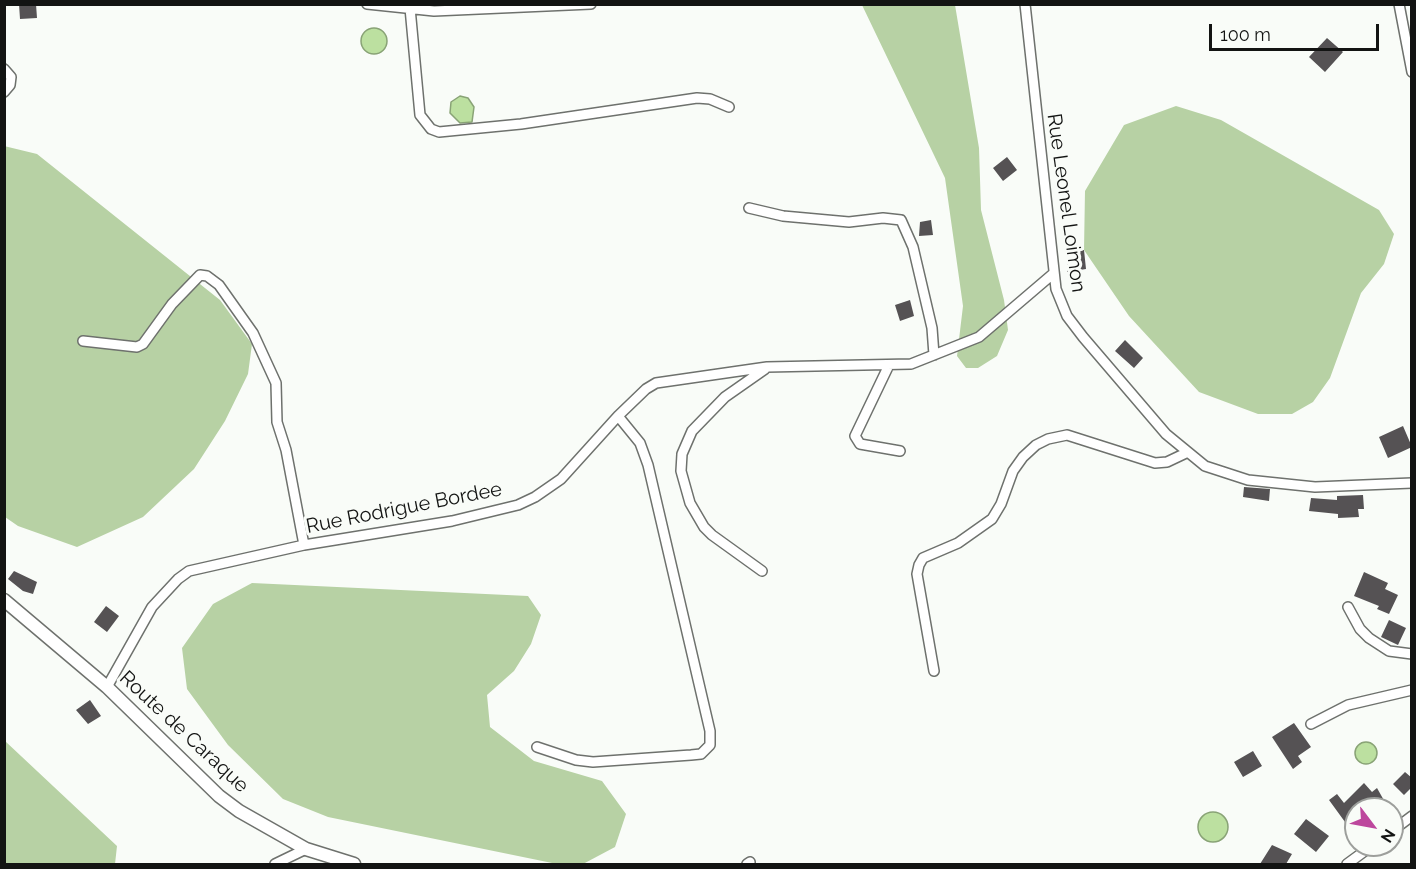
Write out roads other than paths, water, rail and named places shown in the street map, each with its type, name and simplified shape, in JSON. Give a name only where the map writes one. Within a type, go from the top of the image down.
[{"type":"street","points":[[368,4],[434,11],[591,4]]},
{"type":"street","name":"Rue Leonel Loimon","points":[[1025,4],[1056,289],[1067,316],[1166,434],[1185,453],[1205,466],[1257,481],[1328,488],[1412,483]]},
{"type":"street","points":[[1399,4],[1412,72]]},
{"type":"street","points":[[410,8],[420,115],[431,129],[439,132],[521,124],[697,98],[710,99],[729,107]]},
{"type":"street","points":[[4,69],[11,77],[10,85],[4,92]]},
{"type":"street","points":[[749,208],[783,216],[849,222],[883,218],[901,220],[916,258],[932,328],[934,355]]},
{"type":"street","name":"Rue Rodrigue Bordee","points":[[107,687],[152,607],[178,579],[189,572],[304,545],[452,521],[526,501],[561,479],[618,416],[646,389],[656,383],[767,368],[839,364],[911,364],[988,331],[1054,273]]},
{"type":"street","points":[[82,341],[137,347],[143,344],[172,304],[200,275],[207,276],[219,285],[254,333],[276,383],[277,422],[286,450],[304,545]]},
{"type":"street","points":[[889,365],[855,436],[860,444],[900,451]]},
{"type":"street","points":[[762,571],[712,536],[704,527],[690,503],[681,471],[682,454],[692,431],[725,397],[767,368]]},
{"type":"street","points":[[537,747],[576,760],[593,762],[701,754],[710,745],[711,731],[648,465],[640,443],[618,416]]},
{"type":"street","points":[[934,671],[917,574],[919,565],[923,558],[958,543],[992,519],[1001,504],[1013,471],[1036,445],[1048,438],[1067,435],[1155,463],[1167,462],[1185,453]]},
{"type":"street","name":"Route de Caraque","points":[[4,600],[107,687],[219,796],[262,826],[306,849],[354,864]]},
{"type":"street","points":[[1348,607],[1360,629],[1369,638],[1389,651],[1412,654]]},
{"type":"street","points":[[1311,724],[1348,705],[1412,690]]},
{"type":"street","points":[[275,864],[306,849]]}]
